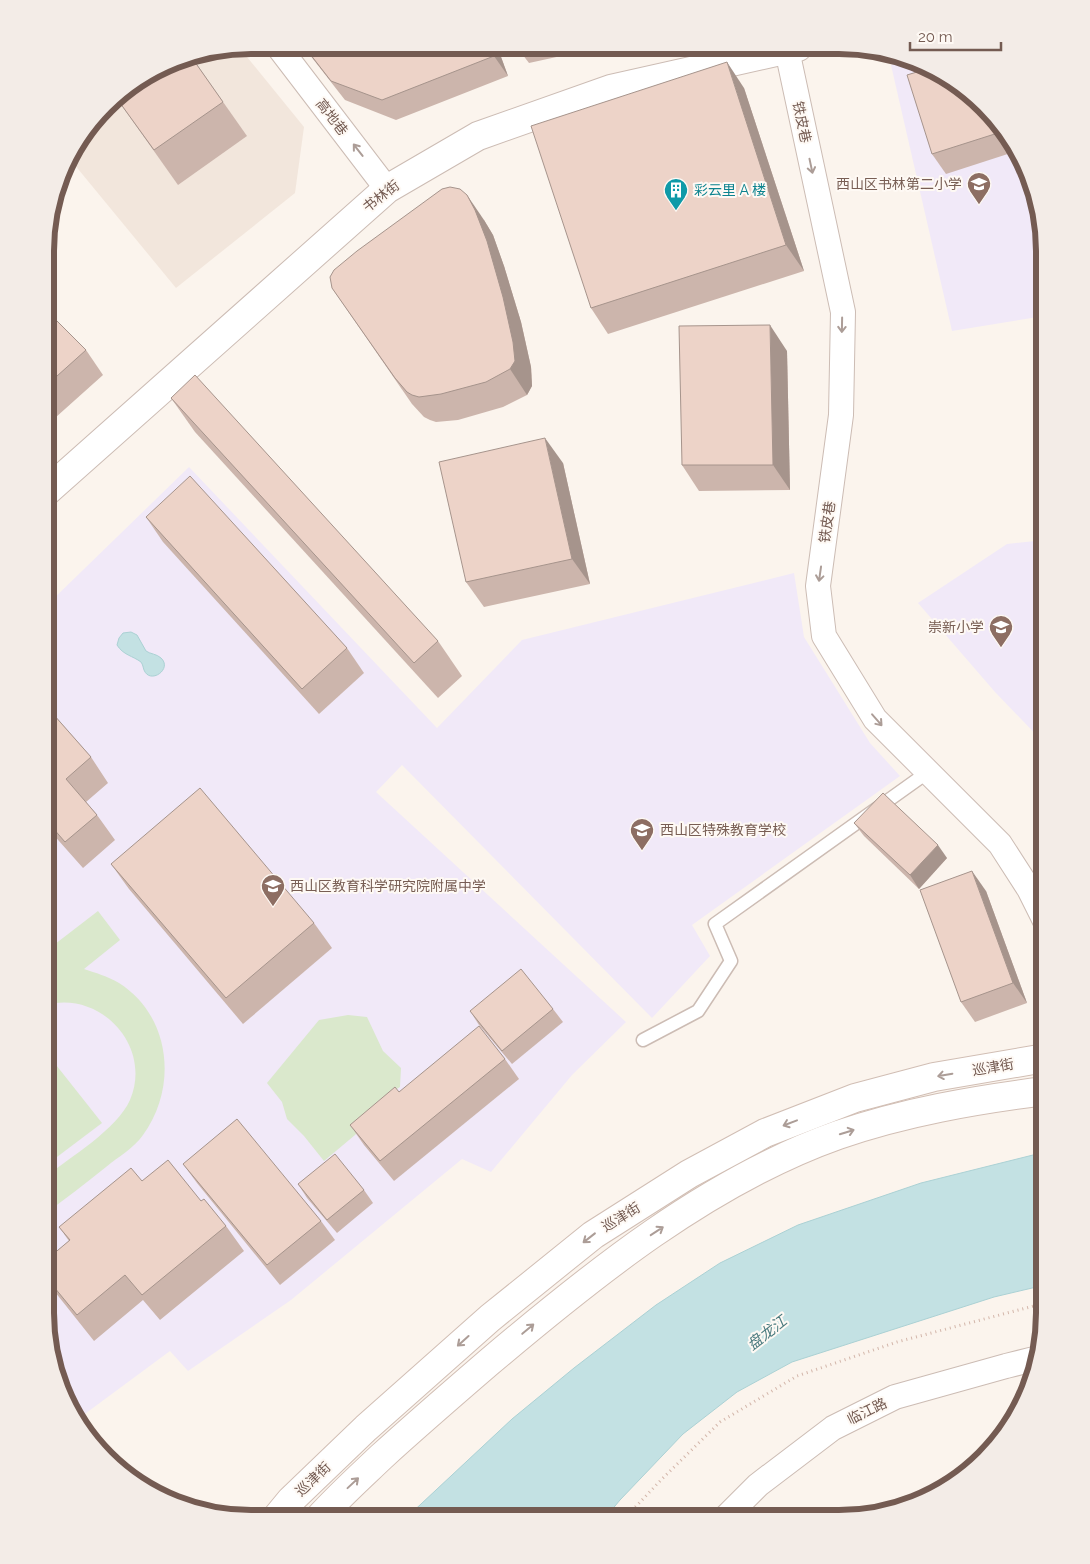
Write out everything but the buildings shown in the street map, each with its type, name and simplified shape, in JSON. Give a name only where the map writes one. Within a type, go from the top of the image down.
[{"type":"main road","name":"书林街","points":[[54,485],[387,188],[478,136],[611,89],[766,54]]},
{"type":"main road","name":"巡津街","points":[[283,1510],[366,1428],[490,1318],[593,1235],[689,1174],[765,1133],[854,1098],[934,1076],[1036,1059]]},
{"type":"main road","points":[[326,1510],[434,1409],[560,1302],[647,1238],[724,1189],[778,1160],[837,1136],[902,1115],[981,1099],[1036,1092]]},
{"type":"street","name":"高地巷","points":[[284,54],[387,188]]},
{"type":"street","name":"铁皮巷","points":[[793,54],[843,312],[841,414],[818,586],[824,636],[875,719],[1000,844],[1036,903]]},
{"type":"street","name":"临江路","points":[[733,1510],[758,1485],[833,1428],[895,1397],[1031,1360]]},
{"type":"lane","points":[[643,1040],[698,1010],[731,961],[715,924],[928,772]]},
{"type":"path","points":[[633,1510],[720,1422],[797,1376],[897,1342],[1036,1304]]},
{"type":"shaded area","points":[[245,54],[304,127],[295,193],[176,288],[74,164],[94,131],[111,111],[141,87],[163,74],[199,60],[225,55]]},
{"type":"shaded area","name":"西山区书林第二小学","points":[[898,62],[927,74],[959,94],[979,111],[1010,152],[1026,187],[1035,225],[1036,317],[952,331],[891,65]]},
{"type":"shaded area","name":"西山区教育科学研究院附属中学","points":[[189,467],[437,728],[522,640],[794,573],[804,637],[870,743],[900,776],[692,925],[710,956],[652,1018],[402,765],[376,792],[626,1022],[572,1075],[491,1172],[462,1159],[291,1300],[188,1371],[170,1351],[82,1416],[74,1401],[60,1365],[54,1327],[54,598]]},
{"type":"shaded area","name":"崇新小学","points":[[1036,541],[1036,735],[995,692],[918,603],[1007,544]]},
{"type":"green space","points":[[98,911],[120,940],[84,969],[119,983],[136,997],[150,1014],[159,1033],[164,1053],[164,1075],[161,1096],[154,1116],[143,1135],[126,1152],[54,1207],[54,1170],[104,1132],[124,1111],[130,1100],[135,1080],[134,1060],[128,1042],[117,1027],[102,1014],[85,1006],[66,1003],[54,1004],[54,945]]},
{"type":"green space","points":[[348,1015],[367,1017],[383,1051],[401,1068],[400,1087],[378,1101],[372,1117],[355,1135],[324,1161],[304,1136],[287,1119],[282,1102],[267,1083],[319,1020]]},
{"type":"green space","points":[[54,1062],[102,1123],[54,1159]]},
{"type":"water","points":[[131,632],[137,635],[146,651],[161,658],[164,662],[164,667],[159,674],[151,676],[147,674],[141,662],[125,653],[117,645],[123,633]]},
{"type":"water","name":"盘龙江","points":[[1036,1154],[1036,1287],[994,1297],[792,1362],[737,1392],[683,1434],[612,1510],[415,1510],[512,1419],[574,1368],[656,1305],[720,1263],[798,1225],[921,1183]]},
{"type":"place","name":"西山区书林第二小学","points":[[979,205]]},
{"type":"place","name":"彩云里 A 楼","points":[[676,211]]},
{"type":"place","name":"崇新小学","points":[[1001,648]]},
{"type":"place","name":"西山区特殊教育学校","points":[[642,851]]},
{"type":"place","name":"西山区教育科学研究院附属中学","points":[[273,907]]}]
